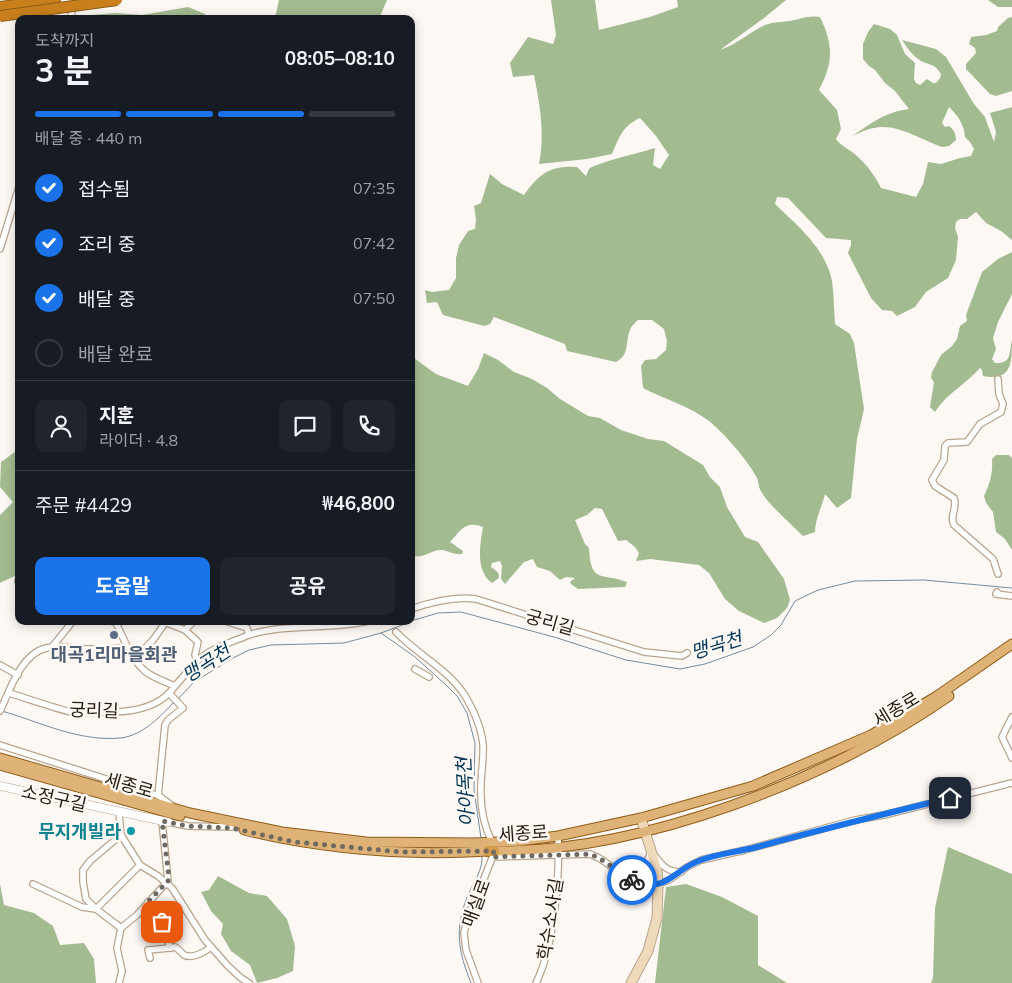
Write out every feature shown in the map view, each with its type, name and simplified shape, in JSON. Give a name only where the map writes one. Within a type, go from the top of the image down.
[{"type":"highway","points":[[0,8],[55,0]]},
{"type":"highway","points":[[0,16],[117,0]]},
{"type":"main road","name":"세종로","points":[[490,849],[642,818],[753,786],[872,735],[937,696],[1012,644]]},
{"type":"main road","name":"세종로","points":[[3,762],[177,809],[249,826],[366,842],[558,851],[645,831],[699,816],[795,780],[888,734],[939,702],[1012,650]]},
{"type":"main road","name":"세종로","points":[[3,762],[166,812],[295,842],[401,852],[476,847]]},
{"type":"main road","points":[[631,983],[648,951],[654,935],[657,918],[658,884],[642,818]]},
{"type":"street","points":[[71,15],[75,0]]},
{"type":"street","points":[[0,249],[15,200]]},
{"type":"street","points":[[998,379],[999,394],[1003,404],[1001,412],[980,424],[967,442],[948,443],[944,450],[945,457],[932,480],[935,486],[950,495],[955,502],[952,519],[954,525],[993,559],[998,574]]},
{"type":"street","points":[[997,592],[996,594],[1012,596]]},
{"type":"street","name":"궁리길","points":[[415,608],[451,599],[476,599],[644,652],[682,656],[688,653]]},
{"type":"street","points":[[52,647],[70,625]]},
{"type":"street","points":[[116,625],[127,647],[147,672],[175,686]]},
{"type":"street","points":[[135,659],[153,640],[161,625]]},
{"type":"street","points":[[171,625],[185,630],[198,642],[195,655],[197,660]]},
{"type":"street","points":[[185,630],[190,625]]},
{"type":"street","points":[[238,625],[247,628],[249,635]]},
{"type":"street","name":"궁리길","points":[[7,695],[73,712],[134,711],[144,708],[169,693],[202,656],[249,635],[272,631],[355,625]]},
{"type":"street","name":"세종로","points":[[396,632],[405,642],[434,664],[462,692],[473,709],[483,744],[481,799],[490,849]]},
{"type":"street","points":[[0,711],[18,675],[26,662],[36,652],[52,647],[118,649],[127,647]]},
{"type":"street","points":[[415,669],[427,675],[434,664]]},
{"type":"street","points":[[0,665],[18,675]]},
{"type":"street","points":[[158,796],[165,725],[168,720],[183,708],[169,693]]},
{"type":"street","points":[[1012,717],[1002,737],[1012,758]]},
{"type":"street","points":[[0,745],[158,796],[177,809]]},
{"type":"street","points":[[658,884],[669,880],[686,867],[701,860],[855,820],[884,815],[1012,783]]},
{"type":"street","name":"소정구길","points":[[0,786],[165,822]]},
{"type":"street","points":[[120,813],[120,835],[140,865],[158,876],[172,888],[196,928],[211,947],[241,978],[249,983]]},
{"type":"street","points":[[119,983],[122,970],[117,948],[121,928],[137,915],[166,884],[169,878],[165,822],[188,826],[231,828]]},
{"type":"street","points":[[120,835],[90,861],[83,870],[83,882],[86,899],[121,928]]},
{"type":"street","name":"학수소사길","points":[[536,983],[549,947],[558,836]]},
{"type":"street","name":"매실로","points":[[478,983],[466,950],[464,933],[468,916],[478,894],[490,849]]},
{"type":"street","name":"학수소사길","points":[[558,851],[590,854],[643,885],[658,884]]},
{"type":"street","points":[[630,879],[640,874],[651,851],[666,869],[672,872],[681,872]]},
{"type":"street","points":[[33,884],[82,907],[96,908],[140,865]]},
{"type":"street","points":[[148,902],[155,909],[162,922],[170,948]]},
{"type":"street","points":[[150,958],[148,950],[175,947],[185,955],[191,956],[205,952],[211,947]]},
{"type":"green space","points":[[279,0],[387,0],[381,15],[276,15]]},
{"type":"green space","points":[[551,0],[595,0],[599,30],[650,17],[678,7],[677,0],[786,0],[720,50],[768,24],[808,17],[820,17],[828,37],[830,54],[827,71],[819,90],[837,110],[841,129],[836,139],[865,164],[881,188],[916,197],[923,184],[928,162],[941,164],[971,156],[974,149],[965,137],[960,120],[949,107],[942,123],[945,127],[949,126],[955,134],[956,140],[949,146],[942,147],[909,133],[883,127],[863,131],[852,136],[886,115],[909,109],[895,91],[863,59],[863,44],[874,24],[890,29],[897,35],[905,54],[915,63],[914,79],[920,85],[927,79],[936,83],[941,74],[934,66],[921,61],[915,56],[902,40],[936,49],[946,57],[974,104],[985,117],[994,142],[996,132],[990,113],[1012,107],[1012,240],[1001,231],[986,223],[976,212],[967,219],[960,219],[956,222],[955,228],[958,237],[956,260],[948,278],[926,292],[915,307],[897,316],[892,311],[882,310],[871,298],[848,253],[851,240],[826,238],[788,198],[777,197],[775,204],[810,238],[829,269],[833,286],[835,324],[850,334],[854,343],[864,409],[857,439],[851,498],[837,508],[825,494],[817,518],[815,532],[803,536],[774,507],[764,496],[757,478],[747,462],[715,426],[685,407],[643,388],[641,366],[645,360],[656,359],[666,350],[667,341],[664,329],[652,320],[638,320],[632,326],[625,352],[616,362],[567,351],[565,344],[494,317],[490,324],[484,326],[443,315],[437,302],[427,303],[425,290],[432,292],[449,290],[456,278],[456,258],[459,245],[468,231],[475,229],[474,206],[481,203],[490,174],[502,184],[524,195],[540,176],[552,169],[577,167],[586,176],[589,169],[593,167],[655,148],[653,165],[660,169],[669,155],[640,118],[625,129],[612,154],[587,159],[539,164],[542,131],[534,75],[513,77],[510,63],[528,37],[553,44],[556,35]]},
{"type":"green space","points":[[988,0],[1012,0],[1012,7],[998,7]]},
{"type":"green space","points":[[188,7],[205,14],[205,15],[142,15]]},
{"type":"green space","points":[[116,13],[142,15],[91,15]]},
{"type":"green space","points":[[1012,17],[1012,91],[996,96],[990,94],[966,69],[966,64],[976,53],[975,48],[969,44],[971,37],[997,31],[998,27],[1008,18]]},
{"type":"green space","points":[[1012,252],[1012,294],[998,322],[993,338],[996,349],[992,359],[995,363],[1007,360],[1012,340],[1012,356],[1008,369],[1000,376],[993,377],[983,376],[980,368],[945,399],[935,412],[930,407],[934,382],[931,378],[932,372],[941,355],[957,339],[960,326],[967,321],[966,315],[982,272],[998,259]]},
{"type":"green space","points":[[484,353],[498,360],[514,372],[532,379],[547,388],[560,399],[588,416],[600,418],[621,430],[648,439],[664,441],[703,465],[710,477],[720,487],[727,507],[745,537],[758,542],[784,579],[790,600],[787,608],[777,618],[764,623],[739,611],[725,599],[709,573],[699,565],[650,559],[636,561],[639,553],[635,547],[626,540],[618,541],[602,509],[595,508],[587,515],[575,520],[585,544],[589,548],[592,568],[599,575],[627,582],[625,587],[578,589],[570,582],[575,578],[566,577],[560,580],[550,571],[537,567],[533,559],[524,562],[505,584],[501,579],[502,566],[500,561],[492,563],[491,567],[497,571],[499,578],[492,583],[483,572],[480,549],[483,527],[477,525],[464,527],[450,542],[463,551],[462,554],[438,550],[415,557],[415,359],[436,374],[468,386],[478,369]]},
{"type":"green space","points":[[15,452],[15,576],[0,583],[0,515],[13,502],[0,487],[1,462]]},
{"type":"green space","points":[[996,455],[1009,455],[1012,458],[1012,550],[1005,539],[996,532],[993,512],[986,503],[984,496],[991,478],[992,459]]},
{"type":"green space","points":[[948,847],[1012,874],[1012,983],[931,983],[933,978],[935,908]]},
{"type":"green space","points":[[218,876],[249,893],[267,896],[287,919],[295,946],[293,971],[277,978],[257,983],[250,965],[231,951],[221,934],[223,924],[211,911],[201,892],[209,890]]},
{"type":"green space","points":[[0,884],[4,905],[34,913],[53,926],[60,945],[84,943],[94,959],[96,983],[0,983]]},
{"type":"green space","points":[[686,884],[722,897],[758,916],[758,965],[787,983],[655,983],[666,887]]},
{"type":"waterway","name":"맹곡천","points":[[415,620],[438,613],[461,612],[554,637],[626,660],[680,669],[705,664],[753,647],[771,635],[781,625],[795,601],[818,590],[855,581],[924,580],[1012,588]]},
{"type":"waterway","name":"맹곡천","points":[[177,700],[194,682],[249,650],[271,645],[344,643],[402,625]]},
{"type":"waterway","name":"아야목천","points":[[381,633],[415,657],[446,685],[457,696],[467,713],[475,743],[474,790],[481,838]]},
{"type":"waterway","name":"맹곡천","points":[[2,711],[75,734],[90,737],[121,738],[144,729],[174,702]]},
{"type":"waterway","name":"아야목천","points":[[471,983],[463,960],[459,929],[468,895],[480,871],[482,855]]},
{"type":"way so far","points":[[162,922],[155,909],[148,902],[169,878],[162,821],[188,826],[231,828],[295,842],[401,852],[494,851],[492,857],[590,854],[632,880]]},
{"type":"place","name":"대곡1리마을회관","points":[[114,635]]},
{"type":"place","name":"무지개빌라","points":[[131,831]]},
{"type":"route","points":[[632,880],[643,885],[658,884],[669,880],[686,867],[701,860],[855,820],[884,815],[950,798]]}]
